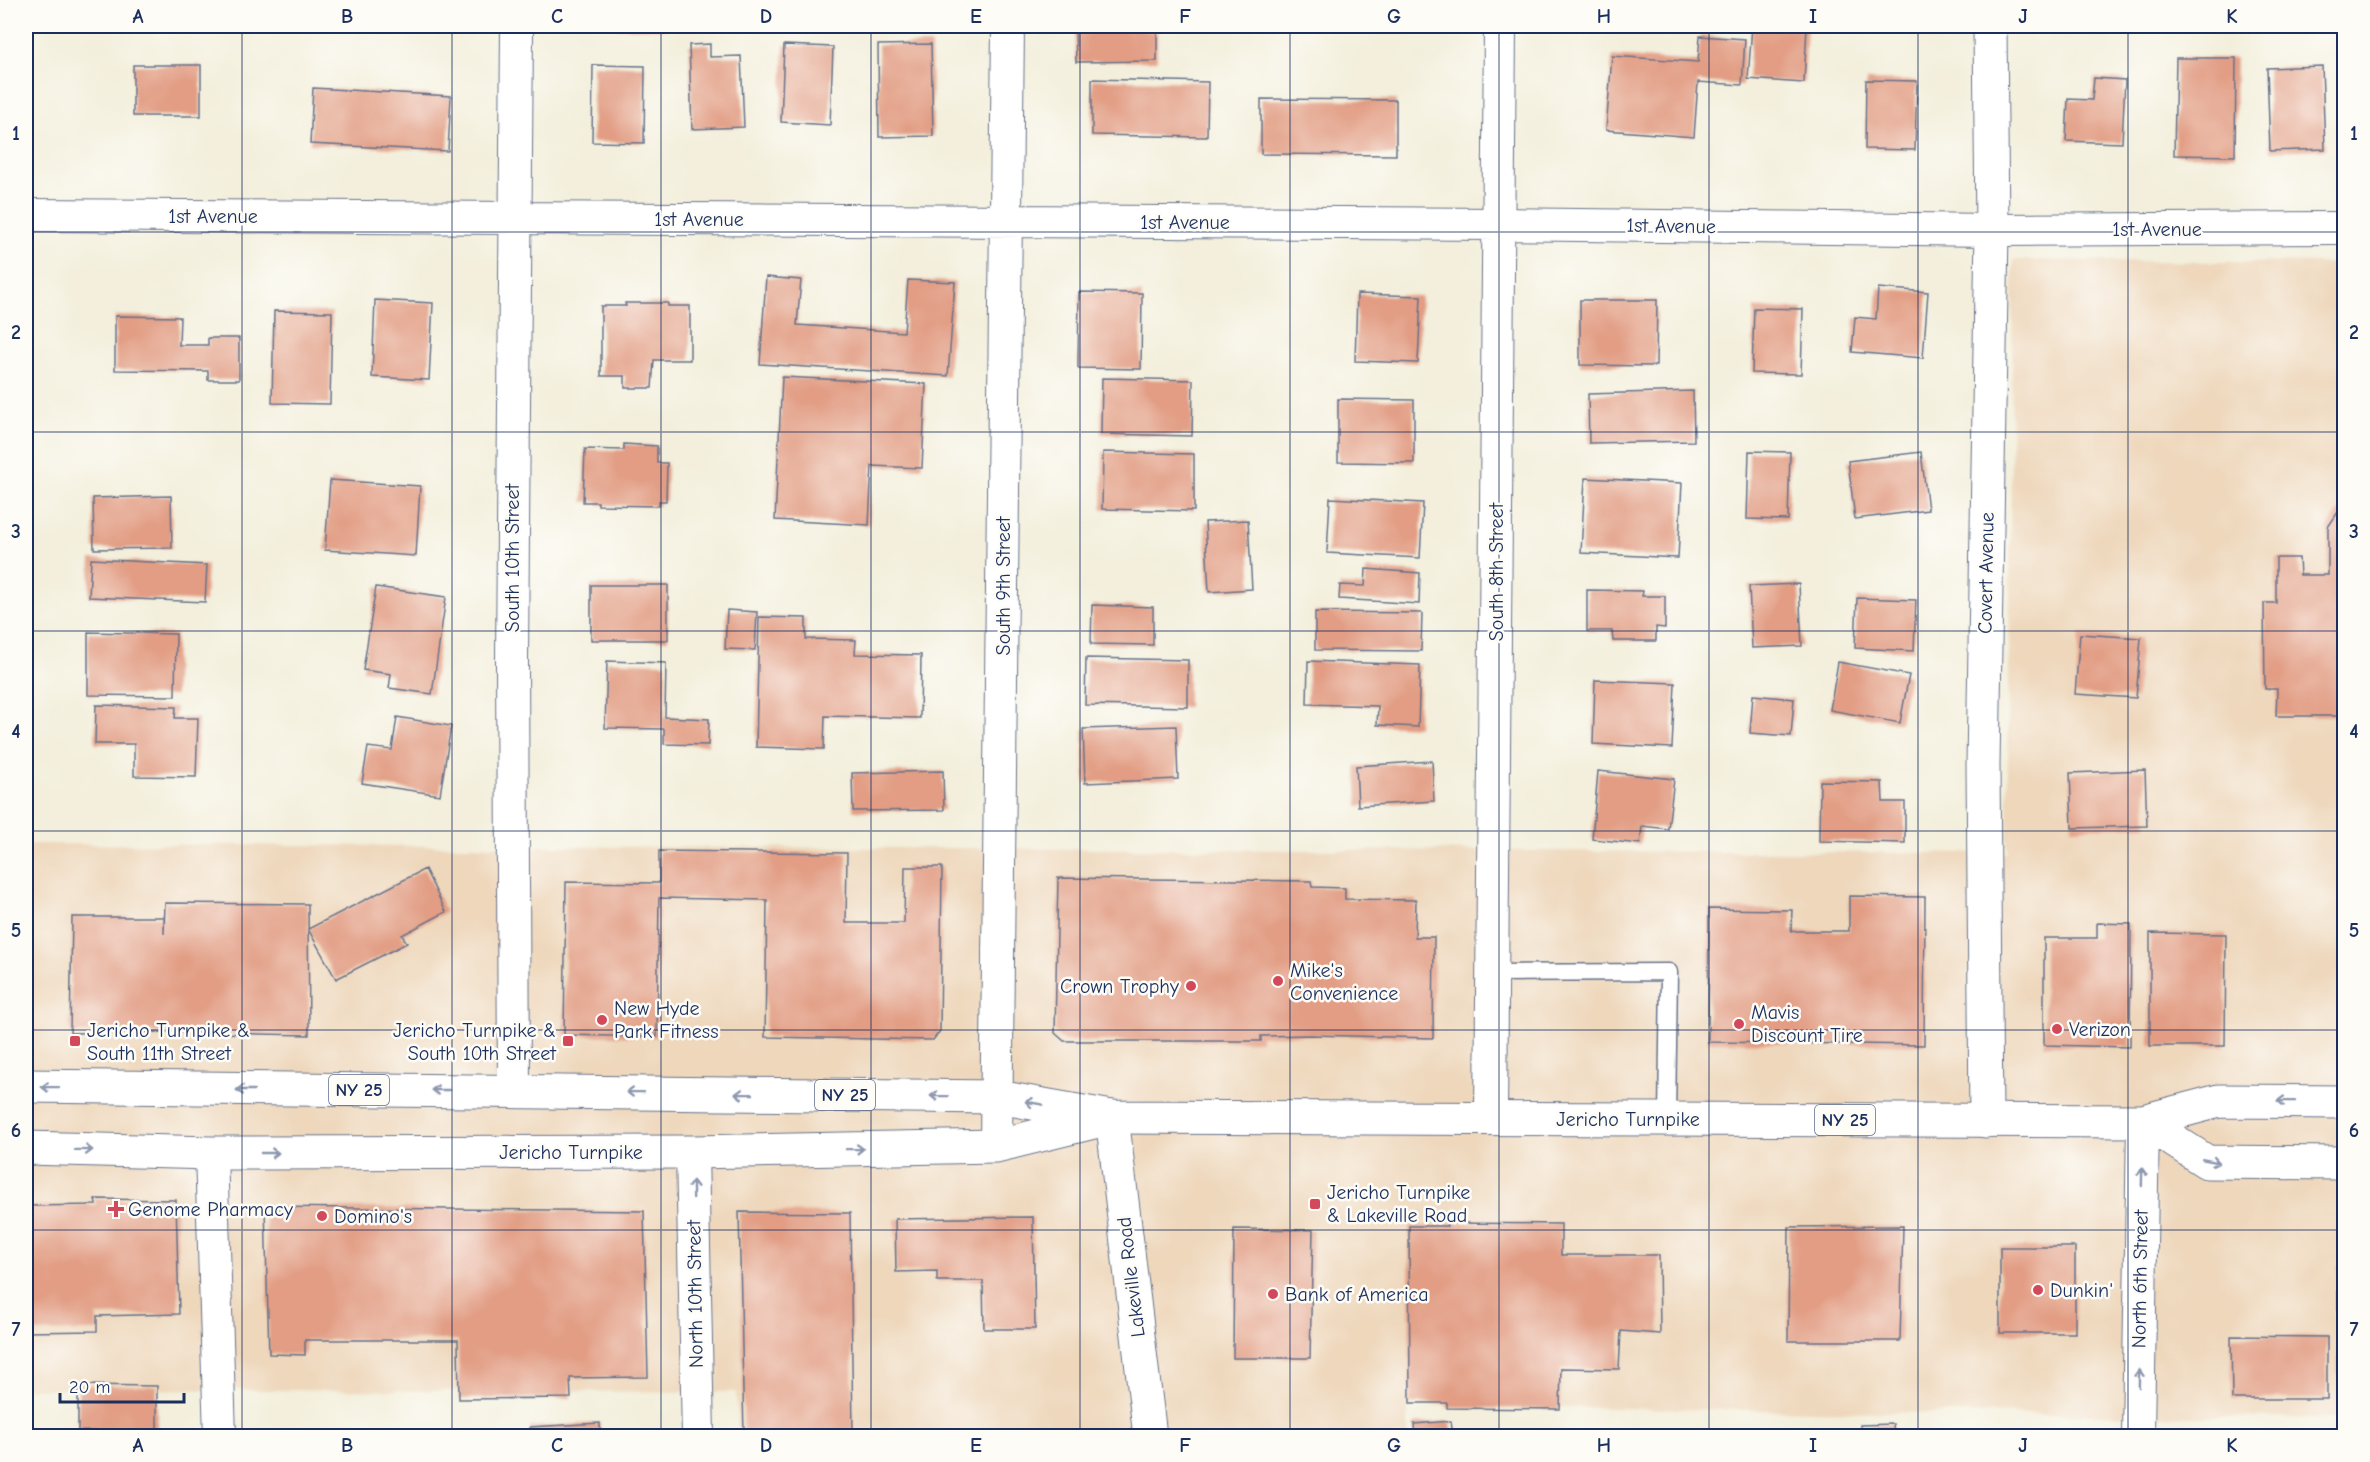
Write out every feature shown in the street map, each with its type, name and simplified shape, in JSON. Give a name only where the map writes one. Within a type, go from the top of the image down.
[{"type":"main road","name":"Covert Avenue","points":[[1986,1120],[1983,765],[1992,230],[1990,26]]},
{"type":"main road","name":"Jericho Turnpike","points":[[26,1086],[998,1097],[1112,1117],[2143,1121],[2219,1101],[2344,1102]]},
{"type":"main road","name":"Jericho Turnpike","points":[[26,1148],[212,1153],[692,1152],[996,1146],[1112,1117]]},
{"type":"main road","name":"Lakeville Road","points":[[1112,1117],[1150,1437]]},
{"type":"main road","points":[[2143,1121],[2207,1162],[2344,1163]]},
{"type":"street","name":"South 10th Street","points":[[514,1091],[512,636],[517,26]]},
{"type":"street","name":"South 9th Street","points":[[996,1146],[1008,26]]},
{"type":"street","name":"South 8th Street","points":[[1491,1119],[1500,26]]},
{"type":"street","name":"1st Avenue","points":[[26,215],[1006,220],[1992,230],[2344,228]]},
{"type":"street","name":"North 6th Street","points":[[2138,1437],[2143,1121]]},
{"type":"street","name":"North 10th Street","points":[[692,1152],[698,1437]]},
{"type":"street","points":[[212,1153],[220,1437]]},
{"type":"lane","points":[[1493,973],[1669,972],[1667,1119]]},
{"type":"shaded area","points":[[2013,260],[2344,263],[2344,1419],[1408,1405],[1408,1436],[738,1436],[736,1392],[26,1389],[26,844],[2007,853]]},
{"type":"building","points":[[615,26],[666,26],[666,29],[615,28]]},
{"type":"building","points":[[1075,26],[1145,26],[1145,31],[1157,30],[1157,61],[1076,62]]},
{"type":"building","points":[[1752,26],[1807,26],[1804,83],[1748,79]]},
{"type":"building","points":[[1700,36],[1745,39],[1742,85],[1698,82],[1694,137],[1606,130],[1612,56],[1698,62]]},
{"type":"building","points":[[710,44],[710,57],[741,56],[744,127],[692,129],[689,45]]},
{"type":"building","points":[[931,44],[933,136],[879,137],[878,45]]},
{"type":"building","points":[[784,45],[833,47],[830,125],[781,122]]},
{"type":"building","points":[[2176,58],[2236,58],[2235,156],[2174,155]]},
{"type":"building","points":[[133,65],[201,65],[201,116],[133,116]]},
{"type":"building","points":[[593,65],[645,66],[644,143],[592,142]]},
{"type":"building","points":[[2322,66],[2325,149],[2270,151],[2267,68]]},
{"type":"building","points":[[2094,78],[2125,80],[2122,143],[2066,141],[2068,99],[2092,100]]},
{"type":"building","points":[[1092,79],[1208,82],[1207,137],[1092,135]]},
{"type":"building","points":[[1866,80],[1917,81],[1915,150],[1865,149]]},
{"type":"building","points":[[313,88],[451,96],[448,151],[310,144]]},
{"type":"building","points":[[1261,99],[1396,100],[1396,155],[1261,154]]},
{"type":"building","points":[[766,277],[801,280],[797,325],[904,332],[908,280],[955,282],[948,376],[760,364]]},
{"type":"building","points":[[1878,288],[1928,292],[1923,358],[1852,352],[1855,317],[1876,319]]},
{"type":"building","points":[[1079,292],[1142,293],[1141,369],[1078,368]]},
{"type":"building","points":[[1357,294],[1421,296],[1418,363],[1355,361]]},
{"type":"building","points":[[375,300],[433,303],[429,380],[372,377]]},
{"type":"building","points":[[1580,300],[1657,300],[1656,366],[1580,365]]},
{"type":"building","points":[[625,303],[668,303],[668,306],[690,306],[690,360],[654,360],[652,388],[625,388],[625,376],[601,376],[601,306],[626,306]]},
{"type":"building","points":[[1754,308],[1803,309],[1801,374],[1752,373]]},
{"type":"building","points":[[274,311],[332,312],[330,404],[272,403]]},
{"type":"building","points":[[115,316],[180,317],[179,345],[208,345],[208,338],[239,338],[239,380],[208,380],[208,371],[115,370]]},
{"type":"building","points":[[782,377],[926,384],[922,468],[872,466],[869,525],[775,520]]},
{"type":"building","points":[[1102,378],[1193,380],[1192,436],[1101,434]]},
{"type":"building","points":[[1693,391],[1694,441],[1589,443],[1588,394]]},
{"type":"building","points":[[1338,399],[1414,400],[1414,463],[1338,462]]},
{"type":"building","points":[[624,444],[657,446],[657,463],[667,463],[666,501],[659,501],[659,506],[598,505],[598,502],[583,502],[585,449],[624,450]]},
{"type":"building","points":[[1749,451],[1790,452],[1788,520],[1747,519]]},
{"type":"building","points":[[1103,452],[1194,454],[1194,511],[1102,509]]},
{"type":"building","points":[[1921,452],[1928,510],[1855,519],[1848,461]]},
{"type":"building","points":[[1585,478],[1682,483],[1678,558],[1581,553]]},
{"type":"building","points":[[330,480],[420,486],[416,556],[325,550]]},
{"type":"building","points":[[171,496],[172,548],[94,549],[93,498]]},
{"type":"building","points":[[1330,498],[1423,503],[1420,558],[1327,553]]},
{"type":"building","points":[[2344,508],[2344,716],[2276,716],[2277,689],[2265,689],[2264,603],[2276,603],[2276,558],[2299,558],[2300,575],[2328,575],[2328,527],[2338,512]]},
{"type":"building","points":[[1248,520],[1252,589],[1209,592],[1205,522]]},
{"type":"building","points":[[91,559],[207,565],[205,602],[89,597]]},
{"type":"building","points":[[1366,569],[1420,573],[1419,604],[1339,599],[1340,585],[1365,586]]},
{"type":"building","points":[[1799,584],[1802,646],[1752,648],[1749,586]]},
{"type":"building","points":[[591,585],[668,585],[668,640],[591,640]]},
{"type":"building","points":[[376,587],[446,597],[432,694],[389,688],[391,674],[363,670]]},
{"type":"building","points":[[1587,590],[1643,591],[1642,596],[1665,596],[1665,628],[1656,627],[1656,641],[1613,641],[1612,631],[1587,631]]},
{"type":"building","points":[[1857,598],[1916,600],[1914,651],[1855,648]]},
{"type":"building","points":[[1092,605],[1153,607],[1153,645],[1091,644]]},
{"type":"building","points":[[727,610],[757,612],[755,650],[725,649]]},
{"type":"building","points":[[1315,612],[1422,613],[1421,651],[1315,650]]},
{"type":"building","points":[[759,617],[806,618],[806,639],[856,640],[855,654],[921,655],[920,718],[825,716],[824,749],[756,747]]},
{"type":"building","points":[[88,632],[176,634],[175,696],[88,695]]},
{"type":"building","points":[[2080,634],[2141,638],[2136,698],[2075,694]]},
{"type":"building","points":[[1086,658],[1188,660],[1188,707],[1085,705]]},
{"type":"building","points":[[607,661],[666,663],[665,717],[709,719],[708,745],[664,744],[664,729],[605,728]]},
{"type":"building","points":[[1308,661],[1420,665],[1418,727],[1377,725],[1378,706],[1307,704]]},
{"type":"building","points":[[1838,662],[1909,675],[1900,723],[1830,710]]},
{"type":"building","points":[[1595,680],[1675,683],[1672,748],[1593,744]]},
{"type":"building","points":[[1753,695],[1794,699],[1791,736],[1750,733]]},
{"type":"building","points":[[96,705],[176,707],[175,718],[198,718],[196,777],[134,776],[134,744],[95,744]]},
{"type":"building","points":[[397,717],[451,726],[440,795],[362,783],[368,747],[392,750]]},
{"type":"building","points":[[1176,726],[1178,779],[1085,783],[1083,729]]},
{"type":"building","points":[[1432,761],[1434,801],[1358,806],[1356,766]]},
{"type":"building","points":[[2145,770],[2147,826],[2072,828],[2070,773]]},
{"type":"building","points":[[943,771],[944,810],[853,811],[852,773]]},
{"type":"building","points":[[1598,771],[1674,779],[1668,829],[1642,826],[1640,844],[1592,839]]},
{"type":"building","points":[[1820,781],[1882,782],[1883,802],[1905,802],[1905,843],[1819,841]]},
{"type":"building","points":[[659,851],[847,853],[846,923],[904,923],[905,867],[942,867],[940,1031],[933,1040],[765,1037],[767,900],[659,898],[657,1037],[564,1035],[566,882],[659,883]]},
{"type":"building","points":[[425,869],[446,912],[402,935],[407,943],[336,979],[308,929]]},
{"type":"building","points":[[1058,878],[1311,881],[1312,887],[1345,888],[1345,899],[1416,900],[1415,937],[1434,937],[1433,1038],[1310,1035],[1261,1036],[1261,1041],[1064,1041],[1055,1033]]},
{"type":"building","points":[[1849,896],[1925,897],[1924,1045],[1708,1042],[1709,909],[1792,910],[1791,931],[1849,931]]},
{"type":"building","points":[[165,903],[308,904],[309,1035],[70,1033],[72,917],[164,917],[164,934]]},
{"type":"building","points":[[2097,923],[2131,924],[2130,1047],[2044,1045],[2044,938],[2097,938]]},
{"type":"building","points":[[2150,933],[2226,934],[2225,1046],[2150,1046]]},
{"type":"building","points":[[95,1199],[176,1200],[179,1314],[97,1316],[97,1331],[26,1332],[26,1206],[96,1205]]},
{"type":"building","points":[[265,1207],[644,1211],[648,1377],[570,1378],[571,1398],[459,1399],[458,1340],[305,1340],[305,1355],[269,1354]]},
{"type":"building","points":[[739,1212],[850,1213],[853,1436],[744,1436]]},
{"type":"building","points":[[1033,1217],[1035,1329],[984,1329],[983,1281],[937,1281],[937,1271],[896,1272],[895,1219]]},
{"type":"building","points":[[1447,1223],[1561,1224],[1561,1255],[1659,1255],[1660,1334],[1621,1331],[1619,1369],[1561,1368],[1560,1409],[1447,1408],[1447,1403],[1410,1403],[1409,1226],[1447,1226]]},
{"type":"building","points":[[1903,1226],[1900,1341],[1788,1341],[1789,1227]]},
{"type":"building","name":"Bank of America","points":[[1234,1229],[1313,1230],[1310,1358],[1233,1358]]},
{"type":"building","name":"Dunkin'","points":[[2000,1247],[2075,1247],[2075,1333],[2000,1333]]},
{"type":"building","points":[[2338,1266],[2344,1266],[2344,1408],[2338,1408]]},
{"type":"building","points":[[2231,1336],[2327,1337],[2327,1399],[2232,1399]]},
{"type":"building","points":[[78,1385],[157,1386],[157,1432],[78,1431]]},
{"type":"building","points":[[1451,1421],[1453,1436],[1415,1436],[1414,1424]]},
{"type":"building","points":[[600,1423],[600,1436],[530,1436],[530,1427]]},
{"type":"building","points":[[1893,1424],[1894,1436],[1860,1436],[1860,1425]]},
{"type":"place","name":"Mike's Convenience","points":[[1278,981]]},
{"type":"place","name":"Crown Trophy","points":[[1191,986]]},
{"type":"place","name":"New Hyde Park Fitness","points":[[602,1020]]},
{"type":"place","name":"Mavis Discount Tire","points":[[1739,1024]]},
{"type":"place","name":"Verizon","points":[[2057,1029]]},
{"type":"place","name":"Jericho Turnpike & South 11th Street","points":[[75,1041]]},
{"type":"place","name":"Jericho Turnpike & South 10th Street","points":[[568,1041]]},
{"type":"place","name":"Jericho Turnpike & Lakeville Road","points":[[1315,1204]]},
{"type":"place","name":"Genome Pharmacy","points":[[116,1209]]},
{"type":"place","name":"Domino's","points":[[322,1216]]},
{"type":"place","name":"Dunkin'","points":[[2038,1290]]},
{"type":"place","name":"Bank of America","points":[[1273,1294]]}]
